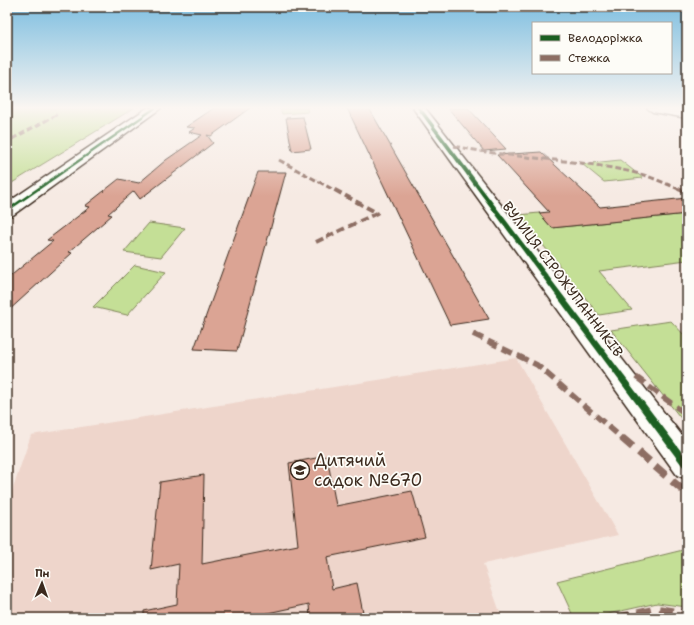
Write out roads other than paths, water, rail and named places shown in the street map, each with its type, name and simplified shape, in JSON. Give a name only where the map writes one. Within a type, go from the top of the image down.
[{"type":"street","points":[[7,211],[113,137]]},
{"type":"street","name":"ВУЛИЦЯ СІРОЖУПАННИКІВ","points":[[441,137],[687,465]]},
{"type":"place","name":"Дитячий садок №670","points":[[300,470]]}]
